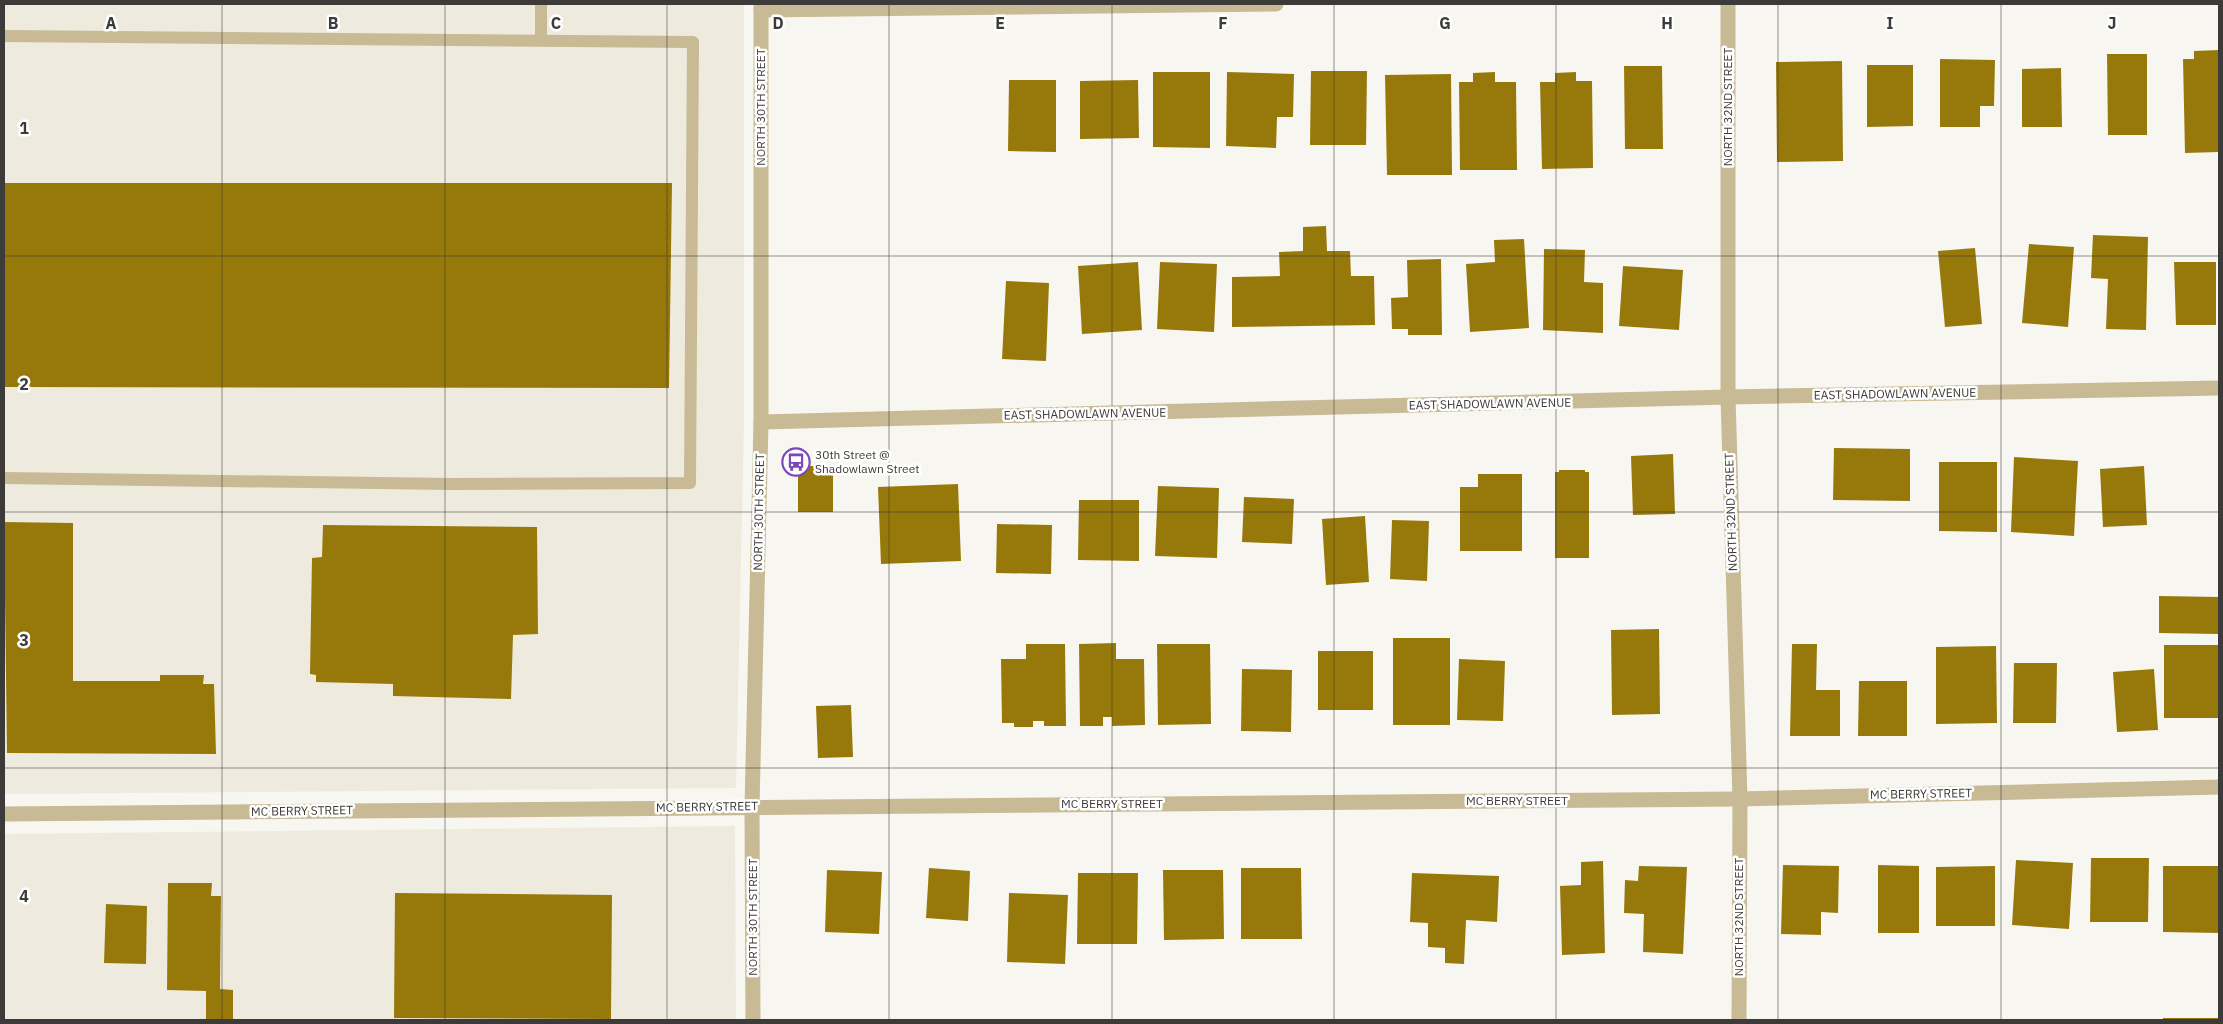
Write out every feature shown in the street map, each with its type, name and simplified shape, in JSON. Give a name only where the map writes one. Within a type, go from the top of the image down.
[{"type":"street","points":[[761,7],[1276,4]]},
{"type":"street","name":"NORTH 32ND STREET","points":[[1728,4],[1728,397],[1740,799],[1739,1020]]},
{"type":"street","name":"NORTH 30TH STREET","points":[[753,1020],[752,807],[761,422],[761,7]]},
{"type":"street","name":"EAST SHADOWLAWN AVENUE","points":[[761,422],[1728,397],[2219,388]]},
{"type":"street","name":"MC BERRY STREET","points":[[4,814],[1740,799],[2219,787]]},
{"type":"lane","points":[[541,4],[541,40]]},
{"type":"lane","points":[[4,36],[693,42],[690,483],[451,484],[4,478]]},
{"type":"shaded area","points":[[4,4],[744,4],[744,422],[736,788],[4,794]]},
{"type":"shaded area","points":[[735,826],[736,1020],[4,1020],[4,834]]},
{"type":"building","points":[[2219,50],[2219,152],[2185,153],[2183,59],[2194,59],[2194,51]]},
{"type":"building","points":[[2107,54],[2147,54],[2147,135],[2108,135]]},
{"type":"building","points":[[1940,59],[1995,60],[1994,106],[1980,106],[1980,127],[1940,127]]},
{"type":"building","points":[[1842,61],[1843,161],[1777,162],[1776,62]]},
{"type":"building","points":[[1867,65],[1913,65],[1913,126],[1867,127]]},
{"type":"building","points":[[1624,66],[1662,66],[1663,149],[1625,149]]},
{"type":"building","points":[[2061,68],[2062,127],[2022,127],[2022,69]]},
{"type":"building","points":[[1311,71],[1367,71],[1366,145],[1310,145]]},
{"type":"building","points":[[1153,72],[1210,72],[1210,148],[1153,147]]},
{"type":"building","points":[[1227,72],[1294,74],[1293,117],[1277,117],[1276,148],[1226,146]]},
{"type":"building","points":[[1495,72],[1495,82],[1516,82],[1517,170],[1460,170],[1459,82],[1473,82],[1473,73]]},
{"type":"building","points":[[1576,72],[1576,81],[1592,81],[1593,168],[1542,169],[1540,82],[1555,82],[1555,73]]},
{"type":"building","points":[[1451,74],[1452,175],[1387,175],[1385,75]]},
{"type":"building","points":[[1009,80],[1056,80],[1056,152],[1008,151]]},
{"type":"building","points":[[1138,80],[1139,138],[1080,139],[1080,81]]},
{"type":"building","points":[[4,183],[672,183],[669,388],[4,387]]},
{"type":"building","points":[[1326,226],[1327,251],[1350,251],[1351,276],[1374,276],[1375,325],[1232,327],[1232,277],[1280,276],[1279,252],[1303,251],[1303,227]]},
{"type":"building","points":[[2093,235],[2148,237],[2146,330],[2106,329],[2108,279],[2091,278]]},
{"type":"building","points":[[1524,239],[1529,328],[1470,332],[1466,264],[1495,262],[1494,240]]},
{"type":"building","points":[[2029,244],[2074,247],[2068,327],[2022,323]]},
{"type":"building","points":[[1975,248],[1982,324],[1945,327],[1938,251]]},
{"type":"building","points":[[1544,249],[1585,250],[1584,282],[1603,283],[1603,333],[1543,330]]},
{"type":"building","points":[[1441,259],[1442,335],[1408,335],[1408,329],[1392,329],[1391,298],[1408,297],[1407,260]]},
{"type":"building","points":[[1138,262],[1142,330],[1082,334],[1078,266]]},
{"type":"building","points":[[1160,262],[1217,264],[1214,332],[1157,329]]},
{"type":"building","points":[[2174,262],[2216,262],[2216,325],[2176,325]]},
{"type":"building","points":[[1623,266],[1683,270],[1679,330],[1619,326]]},
{"type":"building","points":[[1006,281],[1049,283],[1046,361],[1002,359]]},
{"type":"building","points":[[1834,448],[1910,449],[1910,501],[1833,500]]},
{"type":"building","points":[[1673,454],[1675,514],[1633,515],[1631,456]]},
{"type":"building","points":[[2014,457],[2078,461],[2074,536],[2011,532]]},
{"type":"building","points":[[1939,462],[1997,462],[1997,532],[1939,531]]},
{"type":"building","points":[[798,466],[833,466],[833,512],[798,512]]},
{"type":"building","points":[[2144,466],[2147,525],[2103,527],[2100,469]]},
{"type":"building","points":[[1559,470],[1585,470],[1585,472],[1589,472],[1589,558],[1555,558],[1555,472],[1559,472]]},
{"type":"building","points":[[1478,474],[1522,474],[1522,551],[1460,551],[1460,487],[1478,487]]},
{"type":"building","points":[[958,484],[961,561],[881,564],[878,487]]},
{"type":"building","points":[[1158,486],[1219,488],[1217,558],[1155,556]]},
{"type":"building","points":[[1244,497],[1294,499],[1292,544],[1242,542]]},
{"type":"building","points":[[1079,500],[1139,500],[1139,561],[1078,560]]},
{"type":"building","points":[[1365,516],[1369,582],[1326,585],[1322,519]]},
{"type":"building","points":[[1392,520],[1429,521],[1427,581],[1390,579]]},
{"type":"building","points":[[4,522],[73,523],[73,681],[160,681],[160,675],[204,675],[203,684],[214,684],[216,754],[7,753]]},
{"type":"building","points":[[997,524],[1052,525],[1051,574],[996,573]]},
{"type":"building","points":[[323,525],[537,527],[538,634],[513,635],[511,699],[393,696],[393,684],[316,682],[316,675],[310,674],[312,558],[322,557]]},
{"type":"building","points":[[2159,596],[2219,597],[2219,634],[2159,633]]},
{"type":"building","points":[[1659,629],[1660,714],[1612,715],[1611,630]]},
{"type":"building","points":[[1393,638],[1450,638],[1450,725],[1393,725]]},
{"type":"building","points":[[1116,643],[1116,659],[1144,659],[1145,725],[1112,726],[1112,717],[1103,717],[1103,726],[1080,726],[1079,644]]},
{"type":"building","points":[[1026,644],[1065,644],[1066,726],[1044,726],[1044,721],[1033,721],[1033,727],[1014,727],[1014,723],[1002,723],[1001,659],[1026,659]]},
{"type":"building","points":[[1157,644],[1210,644],[1211,724],[1158,725]]},
{"type":"building","points":[[1792,644],[1817,644],[1816,690],[1840,690],[1840,736],[1790,736]]},
{"type":"building","points":[[2164,645],[2219,645],[2219,718],[2164,718]]},
{"type":"building","points":[[1996,646],[1997,723],[1936,724],[1936,647]]},
{"type":"building","points":[[1318,651],[1373,651],[1373,710],[1318,710]]},
{"type":"building","points":[[1459,659],[1505,661],[1503,721],[1457,720]]},
{"type":"building","points":[[2014,663],[2057,663],[2056,723],[2013,723]]},
{"type":"building","points":[[1242,669],[1292,670],[1291,732],[1241,731]]},
{"type":"building","points":[[2154,669],[2158,730],[2117,732],[2113,672]]},
{"type":"building","points":[[1859,681],[1907,681],[1907,736],[1858,736]]},
{"type":"building","points":[[851,705],[853,757],[818,758],[816,706]]},
{"type":"building","points":[[2091,858],[2149,858],[2148,922],[2090,922]]},
{"type":"building","points":[[2016,860],[2073,863],[2069,929],[2012,925]]},
{"type":"building","points":[[1603,861],[1605,953],[1562,955],[1560,886],[1581,885],[1581,862]]},
{"type":"building","points":[[1783,865],[1839,866],[1838,913],[1821,912],[1821,935],[1781,934]]},
{"type":"building","points":[[1878,865],[1919,866],[1919,933],[1878,933]]},
{"type":"building","points":[[1639,866],[1687,867],[1683,954],[1643,952],[1644,914],[1624,913],[1625,880],[1638,881]]},
{"type":"building","points":[[1995,866],[1995,926],[1936,926],[1936,867]]},
{"type":"building","points":[[2163,866],[2219,866],[2219,933],[2163,932]]},
{"type":"building","points":[[929,868],[970,871],[968,921],[926,918]]},
{"type":"building","points":[[1241,868],[1301,868],[1302,939],[1241,939]]},
{"type":"building","points":[[827,870],[882,872],[879,934],[825,932]]},
{"type":"building","points":[[1163,870],[1223,870],[1224,939],[1164,940]]},
{"type":"building","points":[[1078,873],[1138,873],[1137,944],[1077,944]]},
{"type":"building","points":[[1412,873],[1499,876],[1497,922],[1466,920],[1464,964],[1445,963],[1445,948],[1428,947],[1428,923],[1410,922]]},
{"type":"building","points":[[168,883],[212,883],[211,896],[221,896],[220,989],[233,990],[233,1020],[206,1020],[206,991],[167,990]]},
{"type":"building","points":[[395,893],[612,895],[611,1019],[394,1018]]},
{"type":"building","points":[[1009,893],[1068,895],[1065,964],[1007,962]]},
{"type":"building","points":[[106,904],[147,906],[146,964],[104,963]]},
{"type":"building","points":[[2163,1018],[2219,1018],[2219,1020],[2163,1020]]},
{"type":"place","name":"30th Street @ Shadowlawn Street","points":[[796,462]]}]
